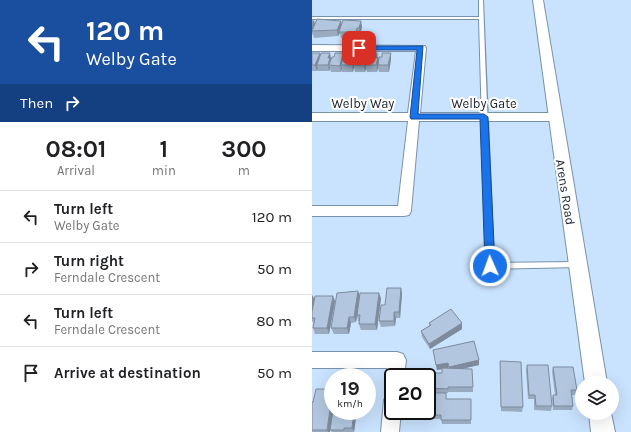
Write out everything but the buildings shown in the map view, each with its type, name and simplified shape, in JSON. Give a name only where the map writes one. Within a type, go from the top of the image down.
[{"type":"street","name":"Arens Road","points":[[538,0],[595,376]]},
{"type":"street","points":[[312,48],[421,48],[404,211],[312,211]]},
{"type":"street","name":"Welby Way","points":[[312,117],[414,117]]},
{"type":"street","name":"Welby Gate","points":[[414,117],[555,117]]},
{"type":"street","points":[[312,360],[397,360],[396,368]]},
{"type":"street","points":[[390,432],[391,420]]},
{"type":"street","points":[[601,420],[603,432]]},
{"type":"lane","points":[[481,0],[490,266],[578,265]]},
{"type":"lane","points":[[312,18],[482,18]]},
{"type":"route","points":[[359,48],[421,48],[414,117],[484,117],[490,266]]}]
